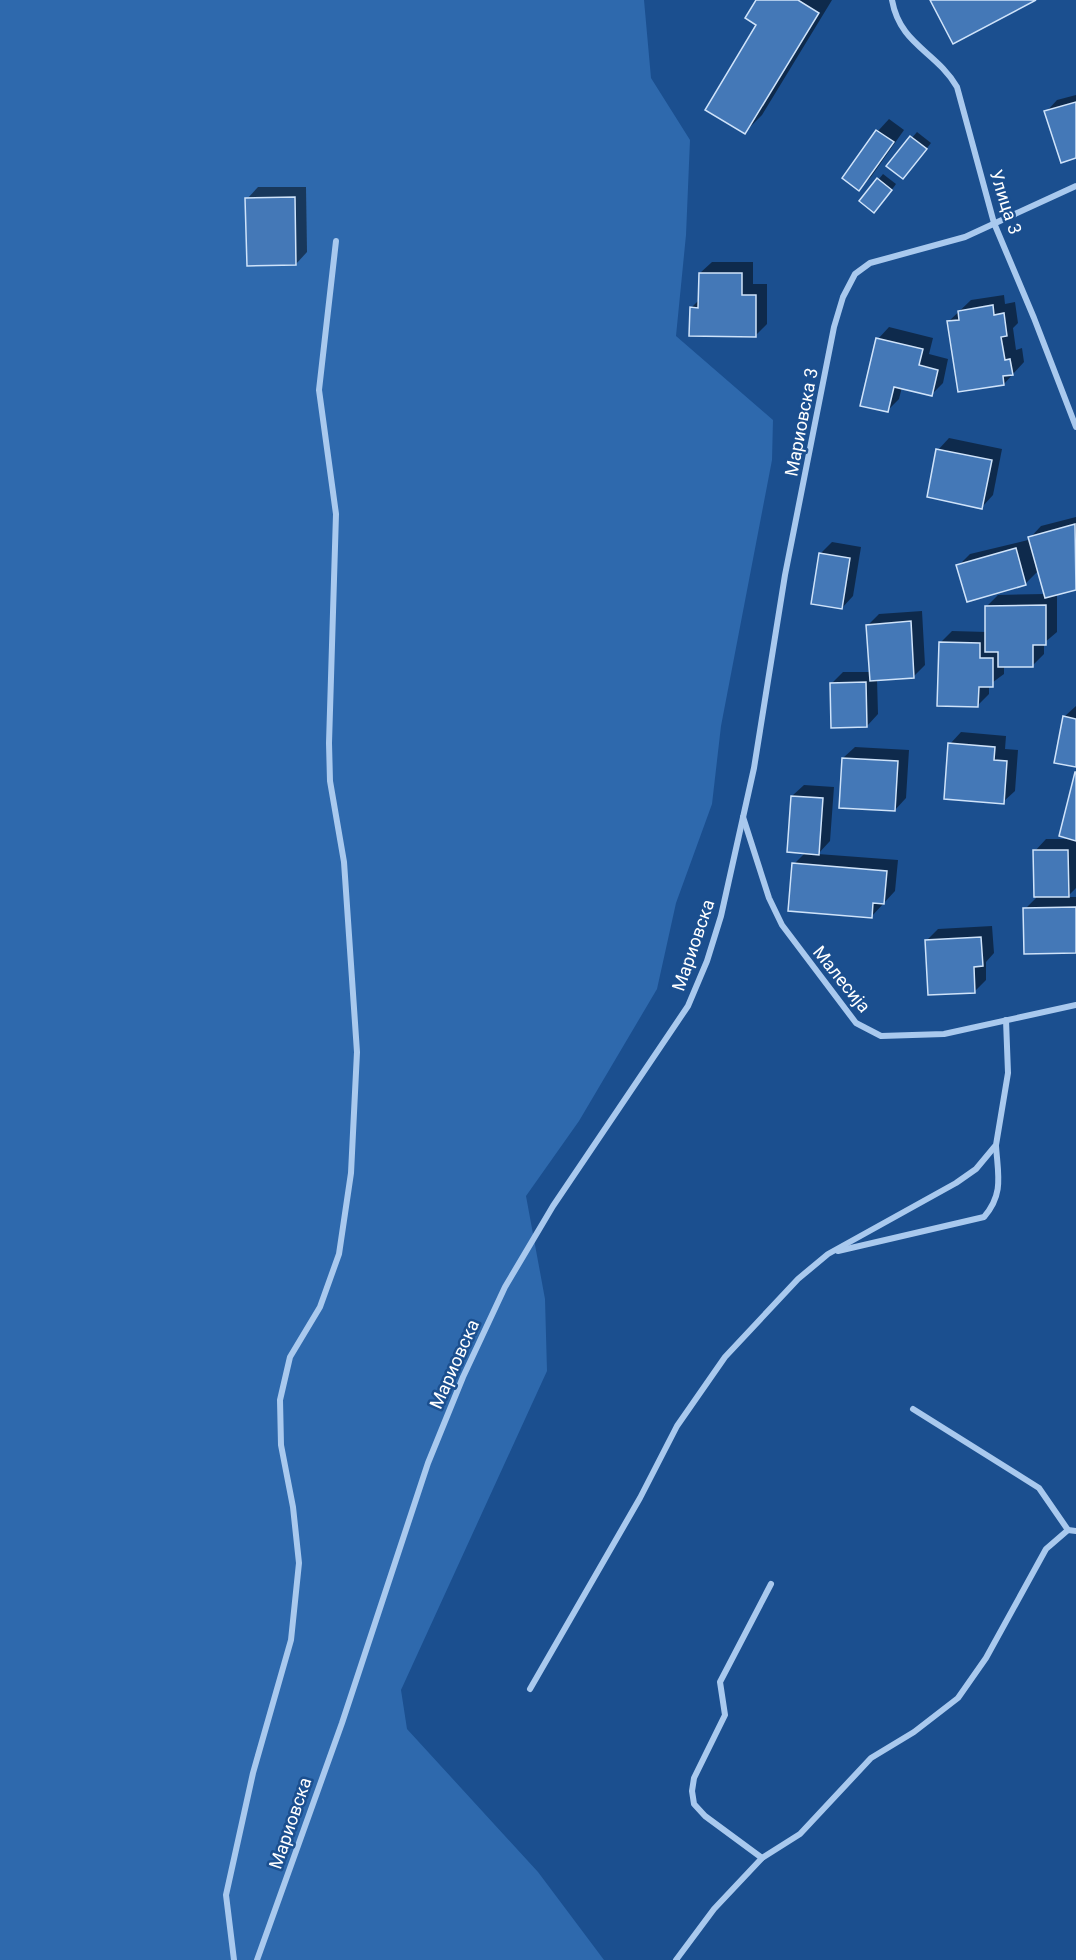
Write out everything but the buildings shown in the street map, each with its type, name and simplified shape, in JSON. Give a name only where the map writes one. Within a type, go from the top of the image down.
[{"type":"street","name":"Улица 3","points":[[892,0],[895,17],[903,31],[950,74],[957,87],[994,223],[1076,427]]},
{"type":"street","name":"Мариовска 3","points":[[743,815],[771,671],[785,575],[834,327],[843,297],[855,274],[870,263],[964,237],[1076,186]]},
{"type":"street","points":[[234,1960],[226,1895],[253,1773],[291,1640],[299,1563],[293,1507],[281,1445],[280,1400],[290,1357],[320,1307],[339,1254],[351,1173],[357,1052],[345,862],[330,781],[329,743],[336,514],[319,390],[336,241]]},
{"type":"street","name":"Малесија","points":[[743,815],[769,898],[782,925],[856,1023],[881,1036],[944,1034],[1076,1005]]},
{"type":"street","name":"Мариовска","points":[[257,1960],[342,1723],[428,1463],[463,1377],[505,1287],[553,1206],[638,1083],[687,1006],[707,960],[721,916],[743,815]]},
{"type":"street","points":[[828,1254],[984,1218],[996,1204],[999,1186],[996,1145],[1008,1073],[1006,1020]]},
{"type":"street","points":[[530,1689],[640,1498],[677,1426],[725,1357],[798,1279],[828,1254],[956,1183],[976,1169],[996,1145]]},
{"type":"street","points":[[914,1408],[1039,1488],[1068,1530],[1076,1531]]},
{"type":"street","points":[[675,1960],[714,1910],[762,1858],[800,1833],[871,1758],[914,1732],[958,1698],[986,1658],[1047,1549],[1068,1530]]},
{"type":"street","points":[[762,1858],[705,1816],[694,1804],[692,1791],[694,1778],[725,1715],[720,1682],[771,1584]]},
{"type":"shaded area","points":[[0,0],[644,0],[651,78],[690,140],[686,235],[676,336],[773,420],[772,460],[721,726],[712,804],[676,903],[657,989],[579,1121],[526,1196],[545,1299],[547,1371],[401,1690],[407,1729],[538,1872],[604,1960],[0,1960]]}]
